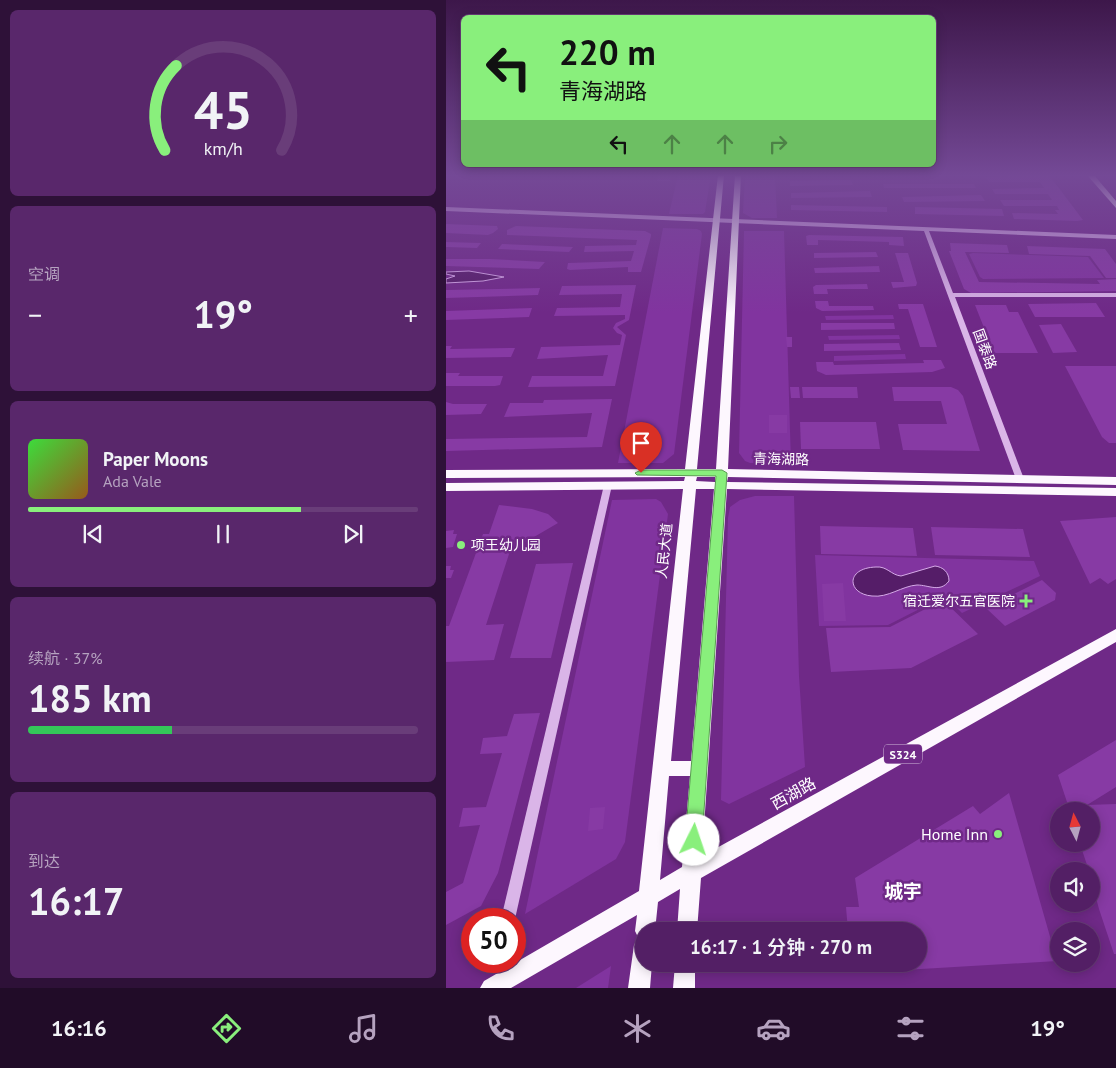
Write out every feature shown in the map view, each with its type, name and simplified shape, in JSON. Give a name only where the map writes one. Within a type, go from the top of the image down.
[{"type":"main road","name":"人民大道","points":[[646,922],[717,222]]},
{"type":"main road","points":[[688,922],[722,479],[735,223]]},
{"type":"main road","name":"青海湖路","points":[[446,474],[691,479],[1020,479],[1116,481]]},
{"type":"main road","name":"青海湖路","points":[[446,487],[608,485],[691,479]]},
{"type":"main road","name":"青海湖路","points":[[722,479],[1116,492]]},
{"type":"main road","name":"西湖路","points":[[492,988],[648,897],[1116,636]]},
{"type":"main road","points":[[662,768],[699,769]]},
{"type":"main road","points":[[639,988],[641,972]]},
{"type":"main road","points":[[684,988],[685,972]]},
{"type":"street","points":[[697,221],[1116,238]]},
{"type":"street","name":"国泰路","points":[[927,230],[1020,479]]},
{"type":"street","points":[[952,295],[1116,295]]},
{"type":"street","points":[[511,908],[608,485]]},
{"type":"shaded area","points":[[663,228],[697,229],[702,234],[674,454],[663,463],[618,463]]},
{"type":"shaded area","points":[[744,231],[784,231],[791,463],[750,463],[745,461],[739,453]]},
{"type":"shaded area","points":[[969,254],[1088,257],[1104,278],[983,279],[980,277]]},
{"type":"shaded area","points":[[469,271],[504,277],[483,281],[446,283],[446,279],[455,276],[446,274],[446,272]]},
{"type":"shaded area","points":[[893,315],[894,319],[826,320],[825,316]]},
{"type":"shaded area","points":[[899,335],[900,339],[829,340],[828,336]]},
{"type":"shaded area","points":[[905,354],[906,359],[834,361],[834,356]]},
{"type":"shaded area","points":[[755,496],[794,496],[799,676],[805,767],[729,804],[721,800],[728,518],[730,507],[740,500]]},
{"type":"shaded area","points":[[656,499],[661,502],[668,514],[625,842],[616,859],[526,913],[526,909],[612,500]]},
{"type":"shaded area","points":[[815,555],[1034,561],[1040,576],[962,613],[945,596],[888,625],[819,626]]},
{"type":"shaded area","points":[[935,566],[943,569],[948,575],[949,581],[942,587],[934,588],[917,585],[884,595],[872,596],[858,591],[854,586],[855,576],[866,568],[880,567],[901,576]]},
{"type":"shaded area","points":[[611,966],[608,988],[576,988]]},
{"type":"building","points":[[446,224],[497,226],[498,229],[488,235],[446,233]]},
{"type":"building","points":[[516,226],[645,231],[651,234],[651,236],[641,272],[628,272],[628,267],[570,270],[567,269],[568,263],[631,261],[634,251],[584,252],[585,246],[636,245],[637,240],[507,235],[507,230]]},
{"type":"building","points":[[806,236],[903,237],[904,246],[889,245],[889,242],[818,240],[818,245],[807,245]]},
{"type":"building","points":[[446,242],[481,243],[477,248],[446,247]]},
{"type":"building","points":[[950,243],[1007,245],[1009,253],[965,252],[979,282],[1100,284],[1097,280],[1116,279],[1116,291],[971,293],[964,289],[949,251],[951,251]]},
{"type":"building","points":[[502,244],[573,247],[569,252],[498,249]]},
{"type":"building","points":[[1027,246],[1105,249],[1116,264],[1116,278],[1106,278],[1090,256],[1029,254]]},
{"type":"building","points":[[876,252],[878,257],[814,258],[814,253]]},
{"type":"building","points":[[895,253],[908,253],[917,283],[916,286],[893,288],[891,282],[904,282]]},
{"type":"building","points":[[446,259],[545,262],[539,269],[446,266]]},
{"type":"building","points":[[879,266],[880,272],[815,273],[814,268]]},
{"type":"building","points":[[867,284],[868,289],[827,289],[828,294],[814,294],[813,287],[816,285]]},
{"type":"building","points":[[636,285],[629,320],[617,327],[626,335],[615,386],[528,387],[532,376],[603,376],[608,355],[537,359],[541,347],[620,345],[622,335],[613,328],[616,323],[625,319],[625,315],[554,316],[557,308],[620,307],[622,294],[559,295],[562,286]]},
{"type":"building","points":[[540,288],[538,295],[446,298],[446,290]]},
{"type":"building","points":[[815,301],[828,301],[829,306],[873,306],[874,310],[822,311],[816,308]]},
{"type":"building","points":[[1096,303],[1105,317],[1035,317],[1028,304]]},
{"type":"building","points":[[898,304],[923,304],[937,347],[920,347],[908,309],[899,309]]},
{"type":"building","points":[[975,305],[1006,305],[1009,312],[1018,312],[1038,353],[994,353]]},
{"type":"building","points":[[532,308],[529,317],[446,320],[446,311]]},
{"type":"building","points":[[821,323],[894,323],[895,329],[821,330]]},
{"type":"building","points":[[1061,324],[1077,352],[1053,353],[1039,325]]},
{"type":"building","points":[[786,337],[792,337],[792,347],[787,347]]},
{"type":"building","points":[[899,343],[901,350],[824,351],[824,344]]},
{"type":"building","points":[[446,346],[452,346],[450,349],[515,348],[511,357],[446,358]]},
{"type":"building","points":[[923,360],[941,360],[945,368],[932,372],[826,375],[817,371],[816,362],[833,362],[834,365],[924,363]]},
{"type":"building","points":[[1065,366],[1116,366],[1116,443],[1109,443],[1102,437]]},
{"type":"building","points":[[446,373],[460,373],[458,376],[503,376],[500,385],[495,386],[446,386]]},
{"type":"building","points":[[790,387],[799,387],[800,398],[791,398]]},
{"type":"building","points":[[802,387],[857,387],[858,398],[803,398]]},
{"type":"building","points":[[892,387],[951,387],[958,390],[963,396],[980,451],[903,450],[898,424],[947,424],[941,401],[894,401]]},
{"type":"building","points":[[612,399],[602,447],[446,451],[446,439],[587,437],[592,413],[504,417],[510,403],[543,403],[544,400]]},
{"type":"building","points":[[446,402],[453,404],[487,404],[481,414],[446,415]]},
{"type":"building","points":[[769,415],[787,415],[787,433],[769,433]]},
{"type":"building","points":[[800,422],[876,422],[880,449],[801,449]]},
{"type":"building","points":[[499,505],[532,509],[548,514],[558,523],[510,551],[486,625],[504,624],[494,660],[446,662],[446,626],[449,626],[483,534],[489,534]]},
{"type":"building","points":[[1116,517],[1116,579],[1108,584],[1100,578],[1090,584],[1060,521]]},
{"type":"building","points":[[820,526],[913,528],[917,556],[821,554]]},
{"type":"building","points":[[931,527],[1023,529],[1030,557],[935,555]]},
{"type":"building","points":[[454,530],[453,534],[457,534],[453,547],[446,548],[446,531]]},
{"type":"building","points":[[573,563],[551,658],[510,658],[536,564]]},
{"type":"building","points":[[446,566],[451,566],[450,570],[454,570],[451,578],[446,578]]},
{"type":"building","points":[[1042,580],[1056,593],[1055,600],[1005,626],[986,608]]},
{"type":"building","points":[[843,583],[846,621],[824,621],[822,584]]},
{"type":"building","points":[[943,600],[978,634],[911,668],[831,672],[826,628],[890,627]]},
{"type":"building","points":[[540,713],[498,873],[481,906],[477,908],[461,908],[461,917],[446,925],[446,892],[463,883],[480,825],[459,827],[463,808],[486,807],[502,753],[480,754],[483,738],[507,736],[514,714]]},
{"type":"building","points":[[1116,740],[1116,787],[1092,802],[1067,802],[1058,775]]},
{"type":"building","points":[[1009,793],[1050,936],[1050,961],[927,969],[927,922],[847,922],[846,907],[859,907],[855,878],[973,806],[980,814]]},
{"type":"building","points":[[1116,804],[1116,954],[1114,954],[1100,912],[1100,862],[1086,862],[1083,852],[1100,852],[1100,805]]},
{"type":"building","points":[[605,807],[603,829],[588,831],[590,808]]},
{"type":"place","name":"项王幼儿园","points":[[461,545]]},
{"type":"place","name":"宿迁爱尔五官医院","points":[[1026,601]]},
{"type":"place","name":"Home Inn","points":[[998,834]]},
{"type":"district","name":"城宇","points":[[903,891]]},
{"type":"route","points":[[641,473],[722,473],[694,840]]}]
